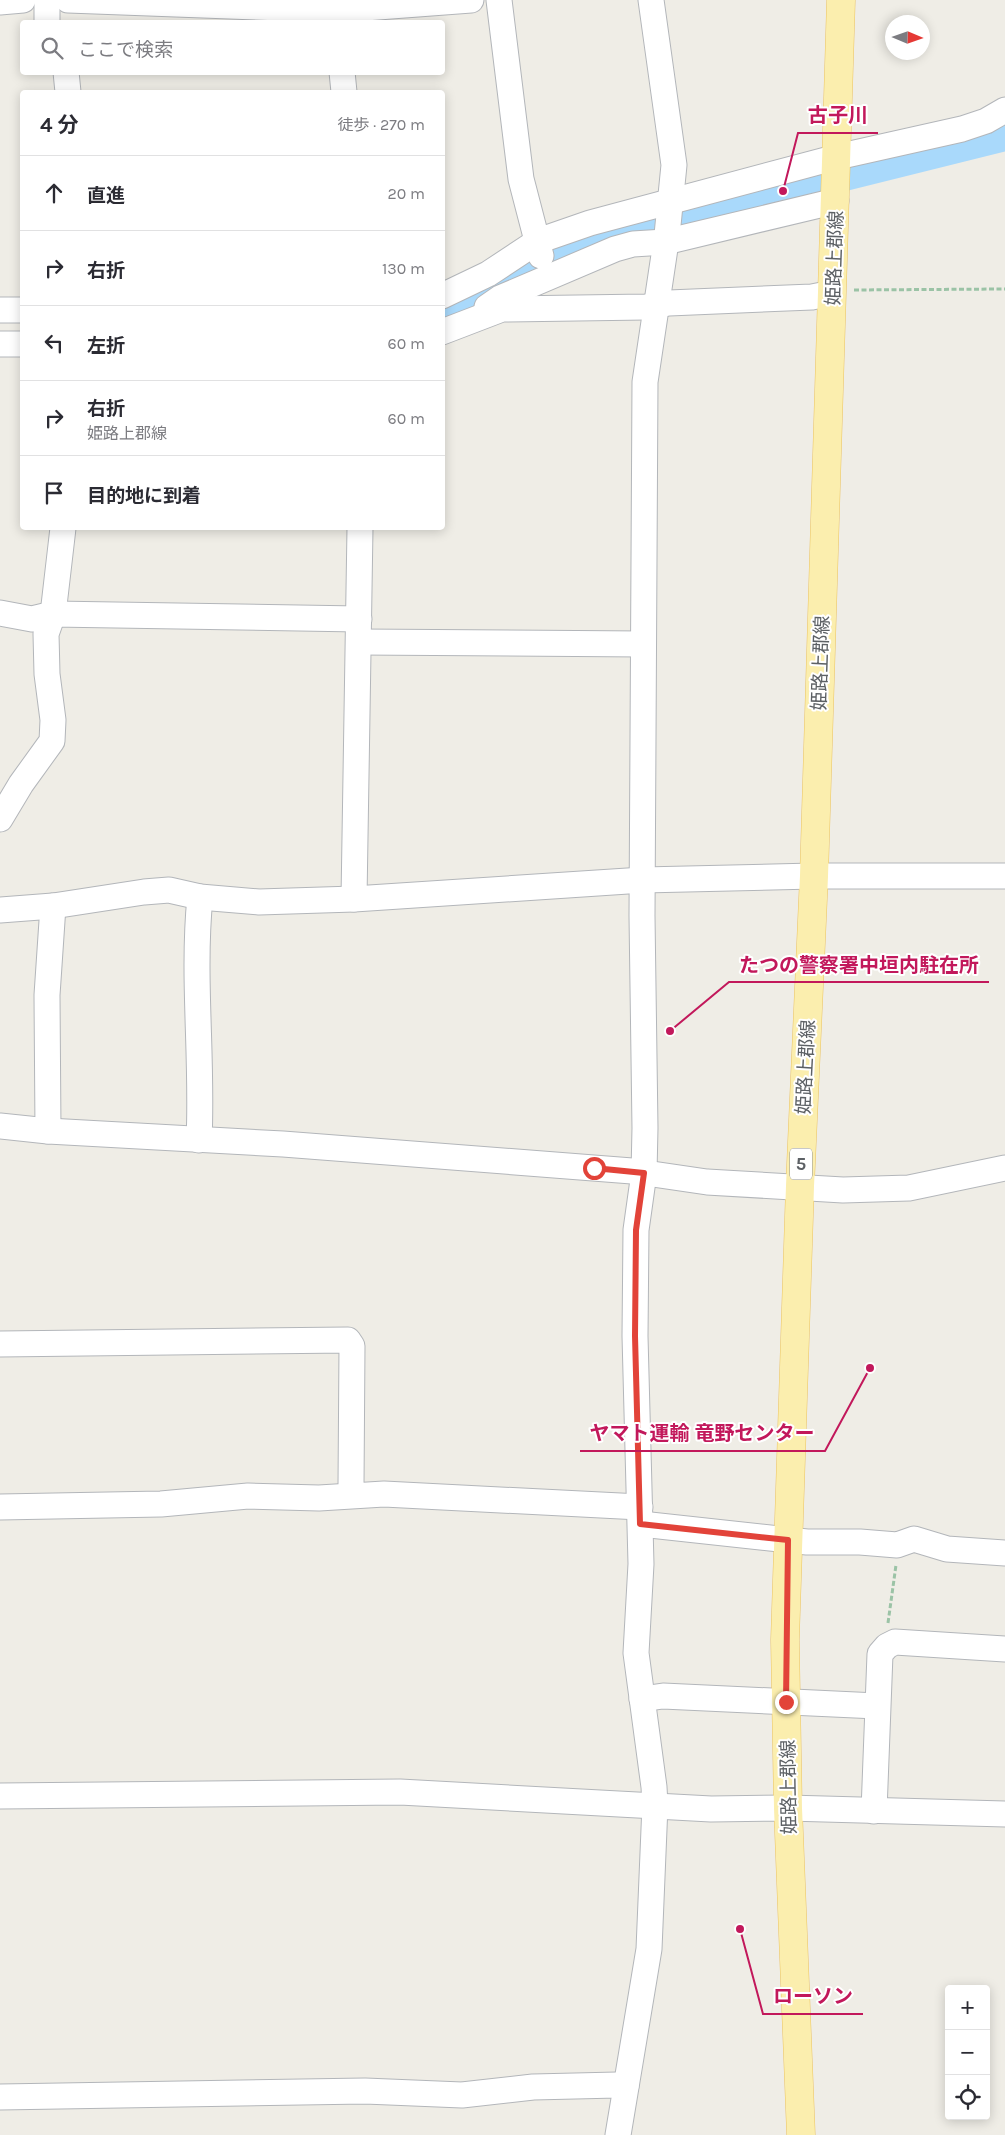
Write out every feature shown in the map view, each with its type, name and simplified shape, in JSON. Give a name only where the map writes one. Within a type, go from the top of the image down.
[{"type":"main road","name":"姫路上郡線","points":[[801,2135],[788,1808],[786,1702],[788,1540],[800,1186],[814,876],[832,293],[838,161],[841,0]]},
{"type":"street","points":[[0,2],[23,0]]},
{"type":"street","points":[[47,0],[48,20]]},
{"type":"street","points":[[68,0],[338,11],[471,0]]},
{"type":"street","points":[[499,0],[521,179],[546,275]]},
{"type":"street","points":[[618,2135],[649,1949],[655,1806],[636,1653],[640,1516],[635,1336],[636,1230],[644,1173],[642,644],[645,382],[671,203],[674,165],[651,0]]},
{"type":"street","points":[[66,75],[68,90]]},
{"type":"street","points":[[342,75],[344,90]]},
{"type":"street","points":[[445,295],[488,274],[539,244],[590,223],[962,129],[986,121],[1005,110]]},
{"type":"street","points":[[487,315],[487,306],[500,298],[546,275],[615,249],[836,197]]},
{"type":"street","points":[[445,331],[502,309],[526,307],[646,307],[812,297],[832,293]]},
{"type":"street","points":[[0,310],[20,310]]},
{"type":"street","points":[[0,344],[20,344]]},
{"type":"street","points":[[0,819],[21,784],[52,741],[53,720],[47,674],[46,634],[53,614],[63,530]]},
{"type":"street","points":[[354,899],[360,530]]},
{"type":"street","points":[[0,613],[32,619],[53,614],[642,644]]},
{"type":"street","points":[[0,910],[53,906],[169,890],[200,897],[259,902],[354,899],[643,880],[814,876],[1005,876]]},
{"type":"street","points":[[199,1140],[202,1093],[197,992],[200,897]]},
{"type":"street","points":[[48,1130],[47,995],[53,906]]},
{"type":"street","points":[[0,1126],[283,1144],[644,1173],[707,1182],[843,1190],[909,1188],[1005,1168]]},
{"type":"street","points":[[0,1344],[348,1340],[352,1346],[351,1485],[355,1494]]},
{"type":"street","points":[[0,1507],[152,1505],[212,1501],[248,1496],[319,1498],[355,1494],[525,1500],[788,1540],[897,1546],[914,1539],[947,1549],[1005,1553]]},
{"type":"street","points":[[874,1811],[880,1654],[887,1646],[896,1642],[1005,1649]]},
{"type":"street","points":[[642,1699],[663,1696],[877,1706]]},
{"type":"street","points":[[0,1796],[400,1792],[710,1809],[788,1808],[1005,1814]]},
{"type":"street","points":[[0,2097],[365,2091],[462,2096],[533,2087],[617,2084],[626,2086]]},
{"type":"path","points":[[832,293],[845,290],[1005,289]]},
{"type":"path","points":[[887,1646],[886,1638],[897,1546]]},
{"type":"waterway","points":[[445,308],[557,252],[612,233],[1005,135]]},
{"type":"place","name":"古子川","points":[[783,191]]},
{"type":"place","name":"たつの警察署中垣内駐在所","points":[[670,1031]]},
{"type":"place","name":"ヤマト運輸 竜野センター","points":[[870,1368]]},
{"type":"place","name":"ローソン","points":[[740,1929]]},
{"type":"route","points":[[594,1168],[644,1173],[636,1230],[635,1336],[640,1524],[788,1540],[785,1640],[786,1702]]}]
